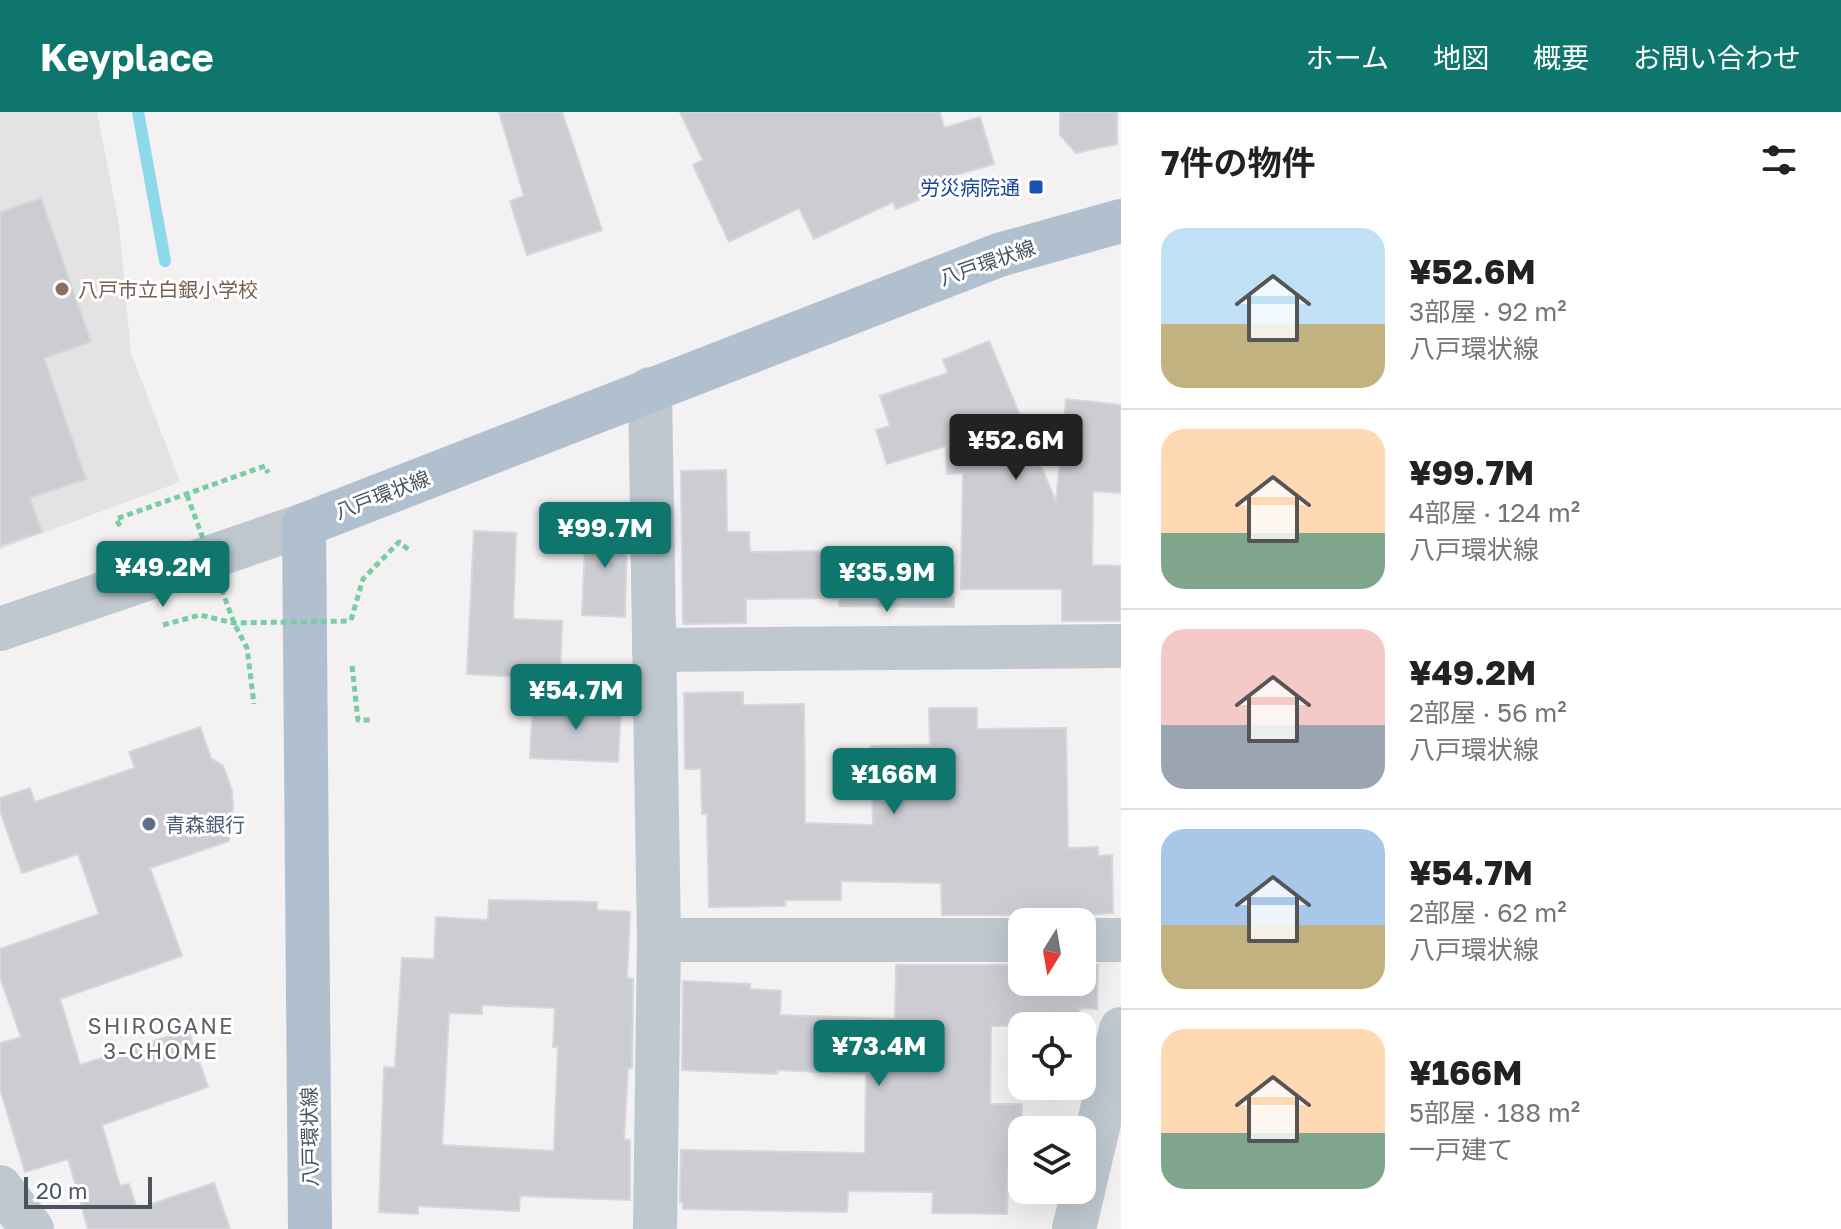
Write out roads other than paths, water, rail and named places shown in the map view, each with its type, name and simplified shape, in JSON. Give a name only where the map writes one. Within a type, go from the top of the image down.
[{"type":"main road","name":"八戸環状線","points":[[310,1229],[304,525],[999,255],[1121,221]]},
{"type":"street","points":[[650,389],[659,940],[655,1229]]},
{"type":"street","points":[[0,629],[304,525]]},
{"type":"street","points":[[654,650],[1121,646]]},
{"type":"street","points":[[659,940],[1008,940]]},
{"type":"street","points":[[1096,940],[1121,940]]},
{"type":"street","points":[[1074,1229],[1121,1029]]},
{"type":"street","points":[[0,1187],[32,1229]]},
{"type":"waterway","points":[[138,112],[165,261]]},
{"type":"place","name":"労災病院通","points":[[1036,187]]},
{"type":"place","name":"八戸市立白銀小学校","points":[[62,289]]},
{"type":"place","name":"青森銀行","points":[[149,824]]},
{"type":"district","name":"SHIROGANE 3-CHOME","points":[[161,1038]]}]
